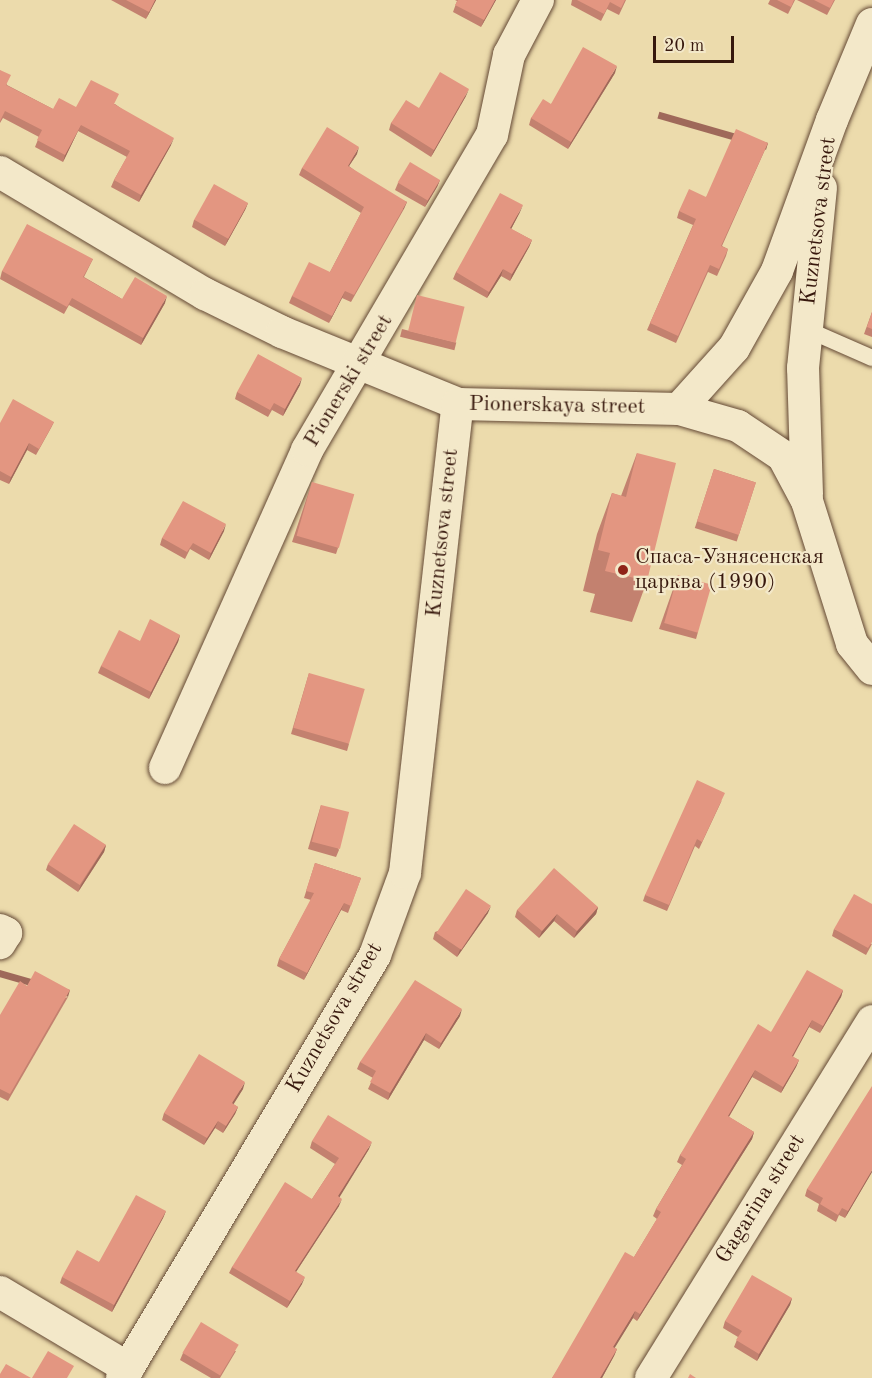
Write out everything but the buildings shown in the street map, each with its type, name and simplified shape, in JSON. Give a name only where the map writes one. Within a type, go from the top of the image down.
[{"type":"street","name":"Pionerski street","points":[[165,768],[307,450],[360,364],[492,135],[509,55],[538,0]]},
{"type":"street","name":"Kuznetsova street","points":[[679,409],[734,348],[777,271],[832,120],[872,24]]},
{"type":"street","name":"Kuznetsova street","points":[[807,501],[803,368],[813,246],[832,120]]},
{"type":"street","name":"Pionerskaya street","points":[[0,172],[205,294],[360,364],[458,404],[679,409],[738,426],[783,456],[807,501],[852,644],[872,669]]},
{"type":"street","name":"Kuznetsova street","points":[[125,1373],[375,955],[405,873],[458,404]]},
{"type":"street","points":[[0,930],[6,933],[0,943]]},
{"type":"street","name":"Gagarina street","points":[[651,1378],[872,1020]]},
{"type":"street","points":[[0,1292],[125,1373]]},
{"type":"lane","points":[[806,328],[872,358]]},
{"type":"place","name":"Спаса-Узнясенская царква (1990)","points":[[623,570]]}]
